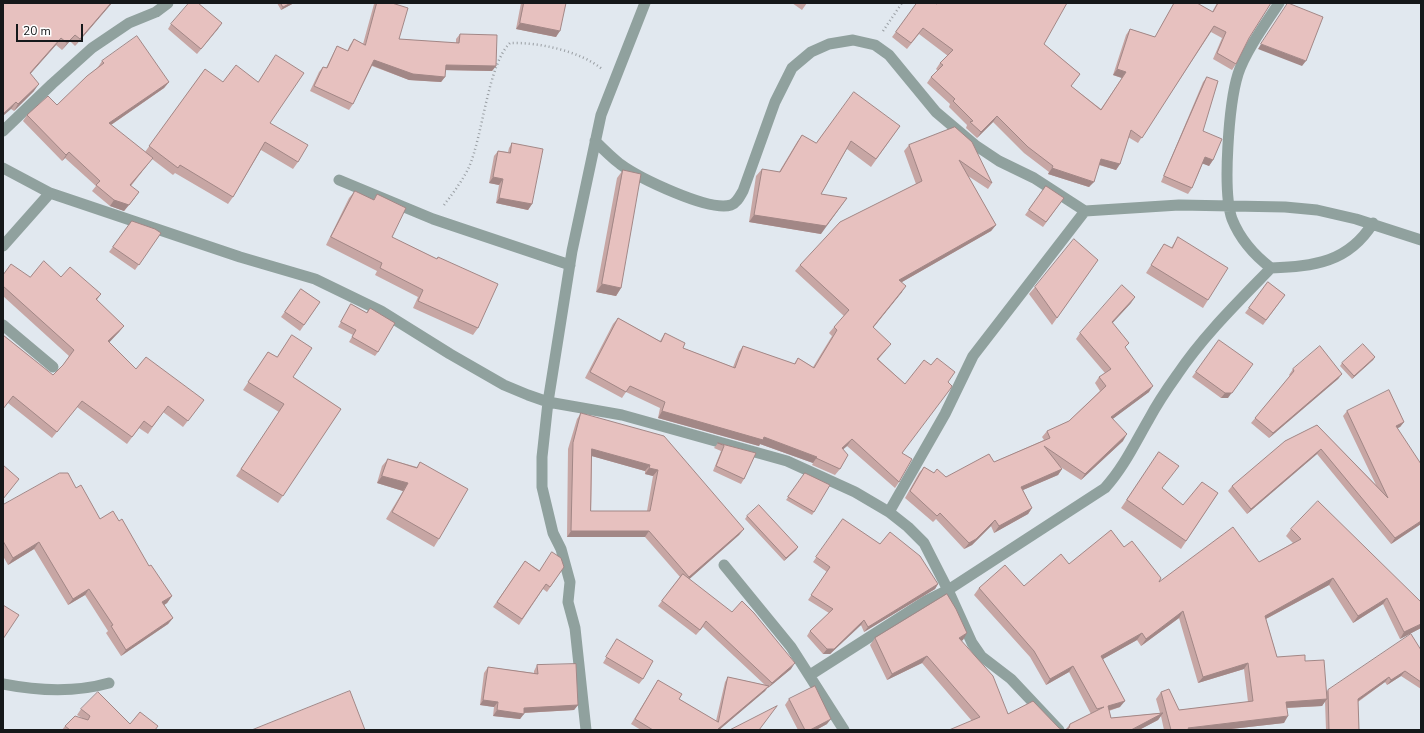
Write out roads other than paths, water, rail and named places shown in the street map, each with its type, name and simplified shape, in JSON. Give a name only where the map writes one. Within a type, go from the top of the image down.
[{"type":"street","points":[[3,131],[92,48],[129,23],[156,12],[168,3]]},
{"type":"street","points":[[586,730],[575,628],[568,602],[570,582],[554,533],[542,487],[542,457],[548,402],[570,265],[601,115],[644,3]]},
{"type":"street","points":[[1279,3],[1238,73],[1230,124],[1228,207],[1232,220],[1246,244],[1256,257],[1271,268],[1314,265],[1339,257],[1365,237],[1373,224]]},
{"type":"street","points":[[595,142],[620,164],[642,178],[706,204],[731,205],[737,201],[743,191],[776,102],[792,68],[811,52],[830,44],[853,40],[875,45],[889,55],[936,112],[975,145],[999,162],[1034,178],[1085,211],[1179,205],[1285,207],[1317,210],[1373,224],[1421,240]]},
{"type":"street","points":[[3,168],[50,193],[240,257],[315,279],[381,311],[450,354],[504,385],[548,402],[622,415],[787,461],[855,492],[888,512],[908,527],[924,543],[948,590],[972,643],[981,656],[1011,679],[1059,730]]},
{"type":"street","points":[[339,180],[433,219],[570,265]]},
{"type":"street","points":[[3,246],[50,193]]},
{"type":"street","points":[[888,512],[945,414],[973,356],[1085,211]]},
{"type":"street","points":[[810,675],[926,601],[948,590],[1105,488],[1116,476],[1132,451],[1149,418],[1177,374],[1200,344],[1271,268]]},
{"type":"street","points":[[3,326],[53,367]]},
{"type":"street","points":[[724,565],[754,600],[810,675],[844,730]]},
{"type":"street","points":[[3,684],[46,690],[70,691],[90,689],[110,683]]}]
